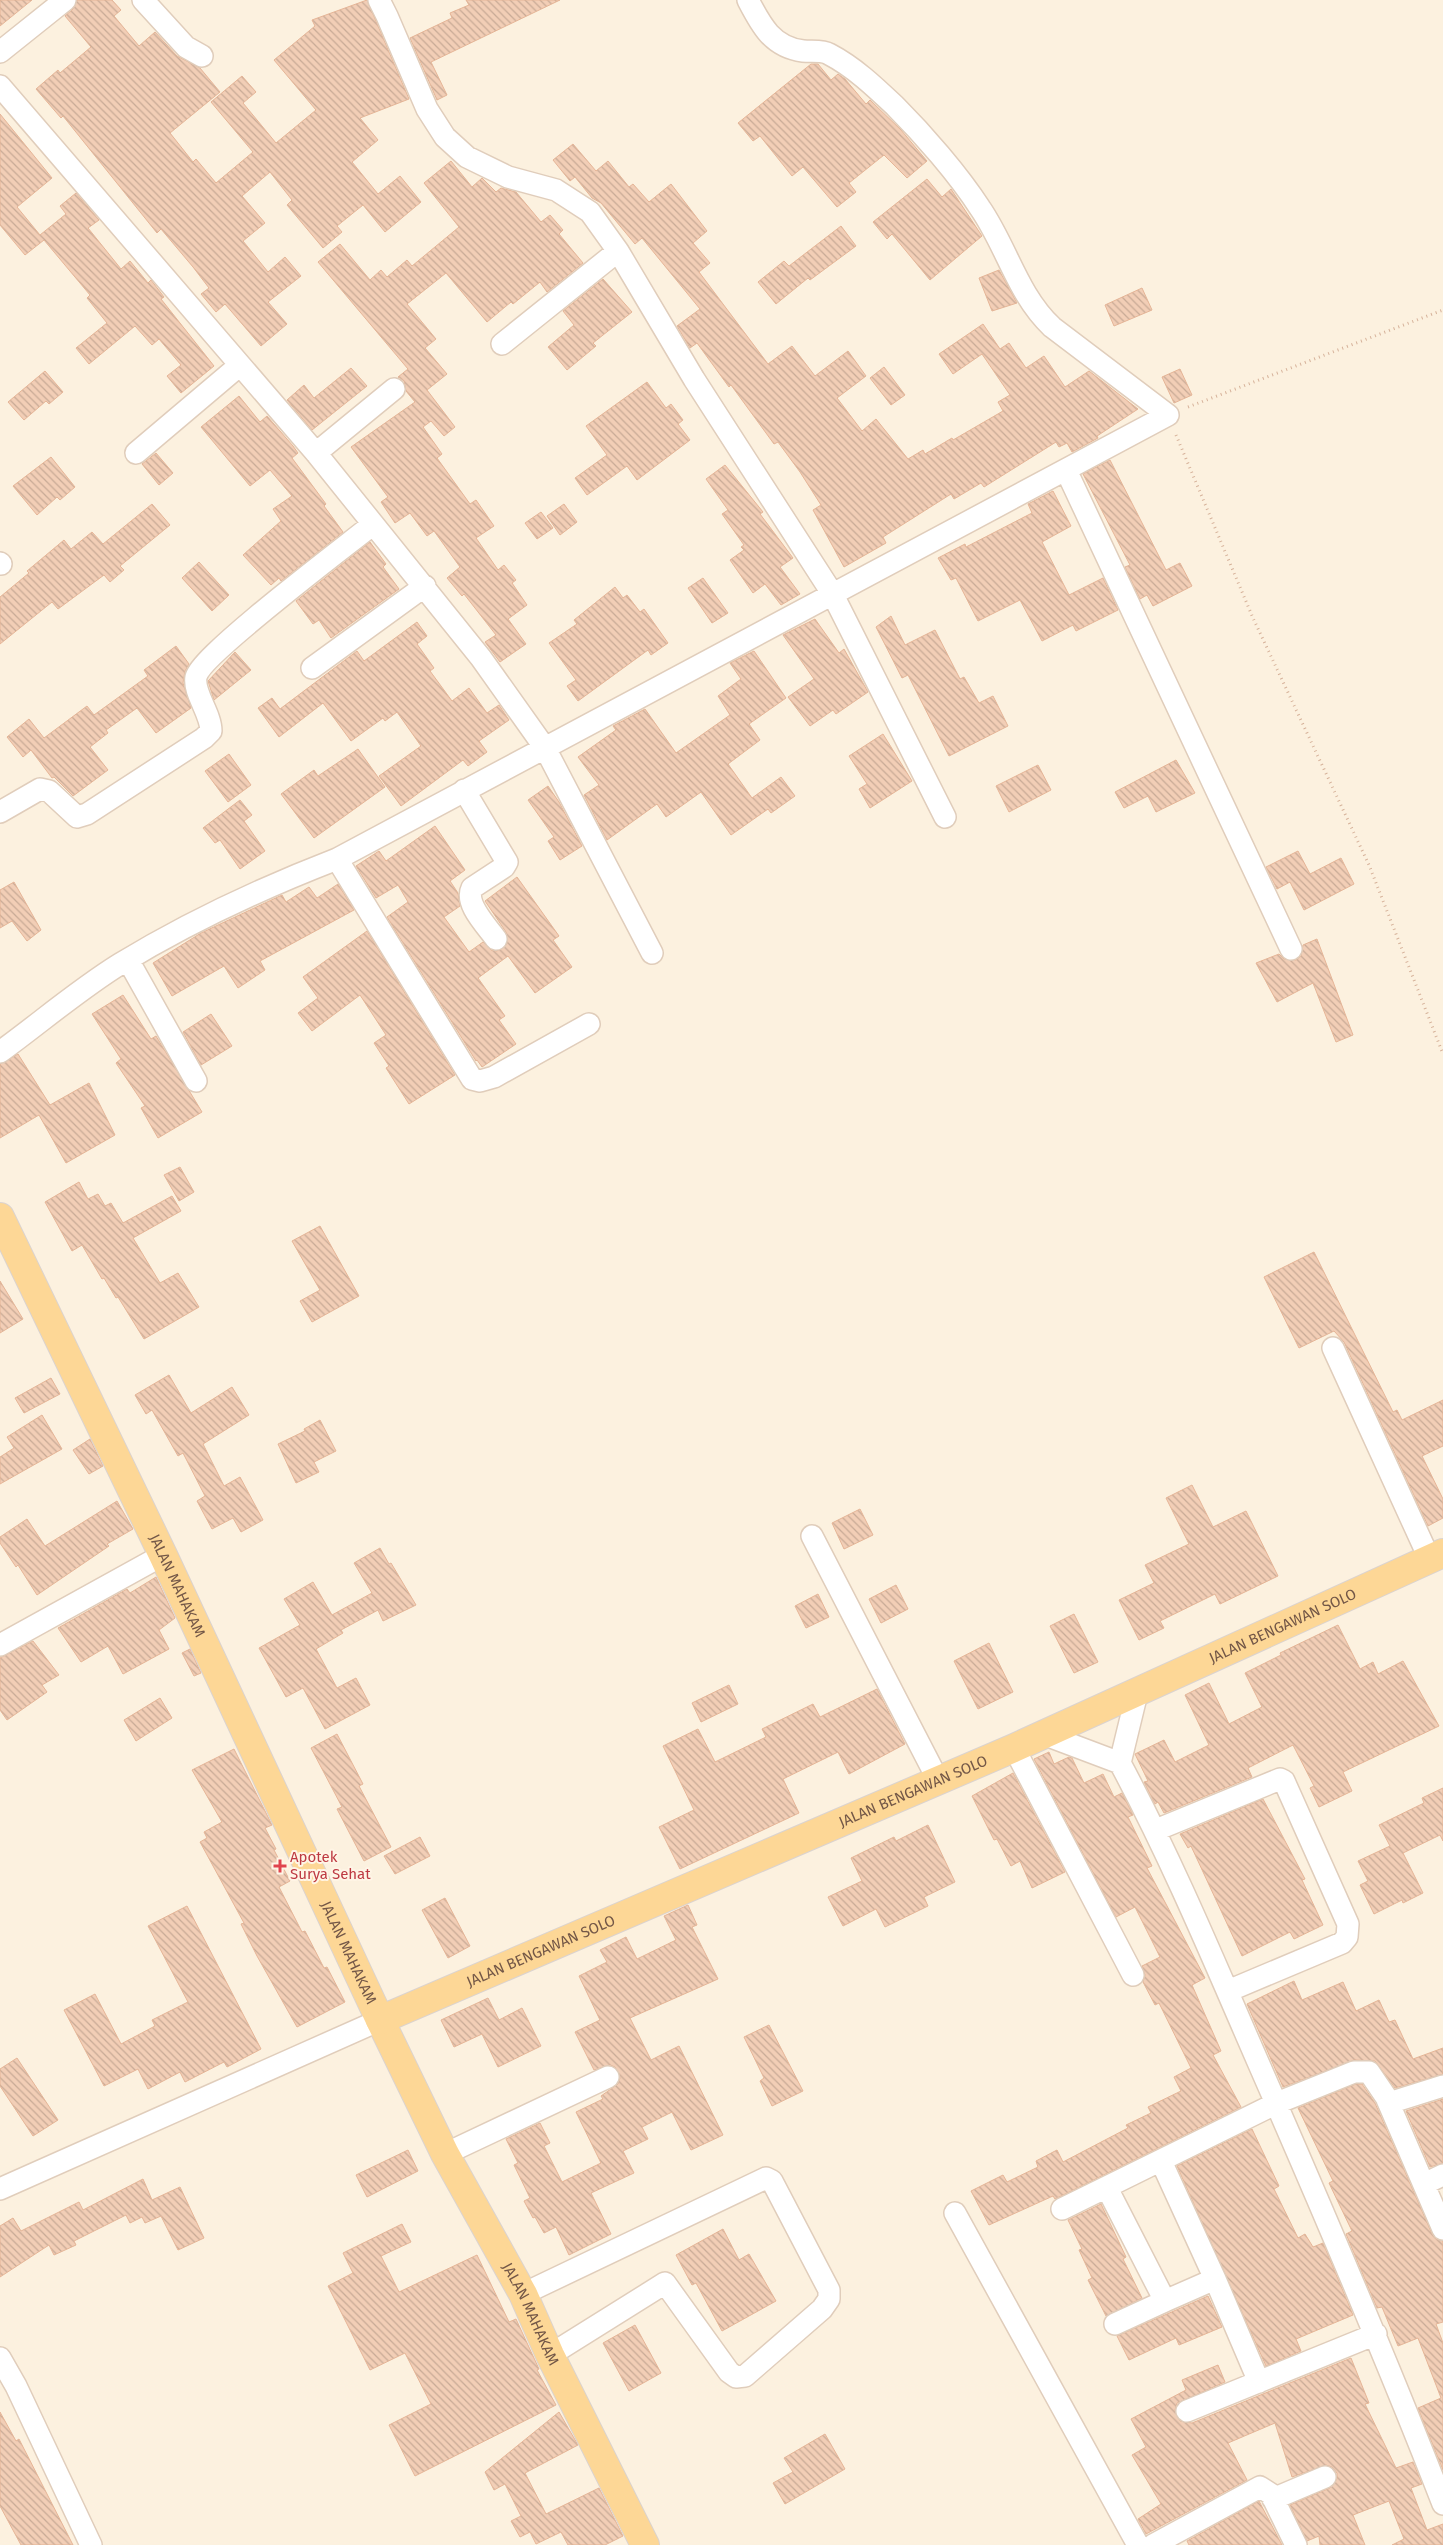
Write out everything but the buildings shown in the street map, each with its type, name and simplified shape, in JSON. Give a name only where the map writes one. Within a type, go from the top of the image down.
[{"type":"main road","name":"JALAN MAHAKAM","points":[[0,1217],[163,1555],[380,2020],[445,2154],[523,2294],[550,2356],[645,2545]]},
{"type":"main road","name":"JALAN BENGAWAN SOLO","points":[[380,2020],[1014,1748],[1436,1557]]},
{"type":"street","points":[[1,50],[65,0]]},
{"type":"street","points":[[143,0],[186,47],[202,56]]},
{"type":"street","points":[[378,0],[388,16],[427,109],[445,137],[467,157],[508,177],[556,190],[590,212],[618,251],[694,379],[832,593],[945,817]]},
{"type":"street","points":[[0,1052],[128,960],[264,887],[336,859],[1159,420],[1037,313],[1024,293],[980,208],[930,144],[895,107],[850,66],[827,53],[780,44],[759,22],[748,0]]},
{"type":"street","points":[[0,86],[316,453],[372,525],[425,586],[481,658],[545,748],[652,953]]},
{"type":"street","points":[[502,344],[618,251]]},
{"type":"street","points":[[136,453],[240,365]]},
{"type":"street","points":[[316,453],[394,390]]},
{"type":"street","points":[[1066,470],[1291,949]]},
{"type":"street","points":[[0,812],[40,789],[49,790],[77,817],[87,814],[204,738],[211,731],[211,721],[196,684],[196,675],[208,660],[284,594],[372,525]]},
{"type":"street","points":[[312,668],[425,586]]},
{"type":"street","points":[[464,790],[506,862],[504,867],[472,888],[469,894],[471,902],[496,939]]},
{"type":"street","points":[[336,859],[472,1079],[480,1081],[494,1077],[589,1024]]},
{"type":"street","points":[[128,960],[196,1081]]},
{"type":"street","points":[[1333,1348],[1436,1557]]},
{"type":"street","points":[[812,1536],[938,1780]]},
{"type":"street","points":[[0,1645],[163,1555]]},
{"type":"street","points":[[1120,1763],[1137,1693]]},
{"type":"street","points":[[1043,1734],[1120,1763],[1156,1830],[1228,1991],[1376,2334],[1443,2504]]},
{"type":"street","points":[[1014,1748],[1132,1975]]},
{"type":"street","points":[[1156,1830],[1280,1779],[1284,1781],[1348,1924],[1347,1937],[1342,1944],[1228,1991]]},
{"type":"street","points":[[0,2189],[380,2020]]},
{"type":"street","points":[[1062,2209],[1276,2103],[1354,2072],[1369,2072],[1389,2103],[1443,2228]]},
{"type":"street","points":[[445,2154],[608,2077]]},
{"type":"street","points":[[1389,2103],[1443,2086]]},
{"type":"street","points":[[1161,2161],[1215,2279],[1259,2382]]},
{"type":"street","points":[[1424,2184],[1443,2175]]},
{"type":"street","points":[[523,2294],[766,2178],[772,2181],[829,2290],[829,2299],[822,2309],[746,2376],[736,2377],[729,2372],[665,2283],[550,2356]]},
{"type":"street","points":[[1106,2188],[1165,2301]]},
{"type":"street","points":[[955,2213],[1138,2545]]},
{"type":"street","points":[[1115,2324],[1215,2279]]},
{"type":"street","points":[[1187,2411],[1376,2334]]},
{"type":"street","points":[[0,2358],[16,2386],[91,2545]]},
{"type":"street","points":[[1273,2499],[1326,2477]]},
{"type":"street","points":[[1153,2545],[1260,2487],[1267,2489],[1296,2545]]},
{"type":"path","points":[[1443,310],[1159,420],[1369,865],[1443,1054]]},
{"type":"place","name":"Apotek Surya Sehat","points":[[280,1866]]}]
